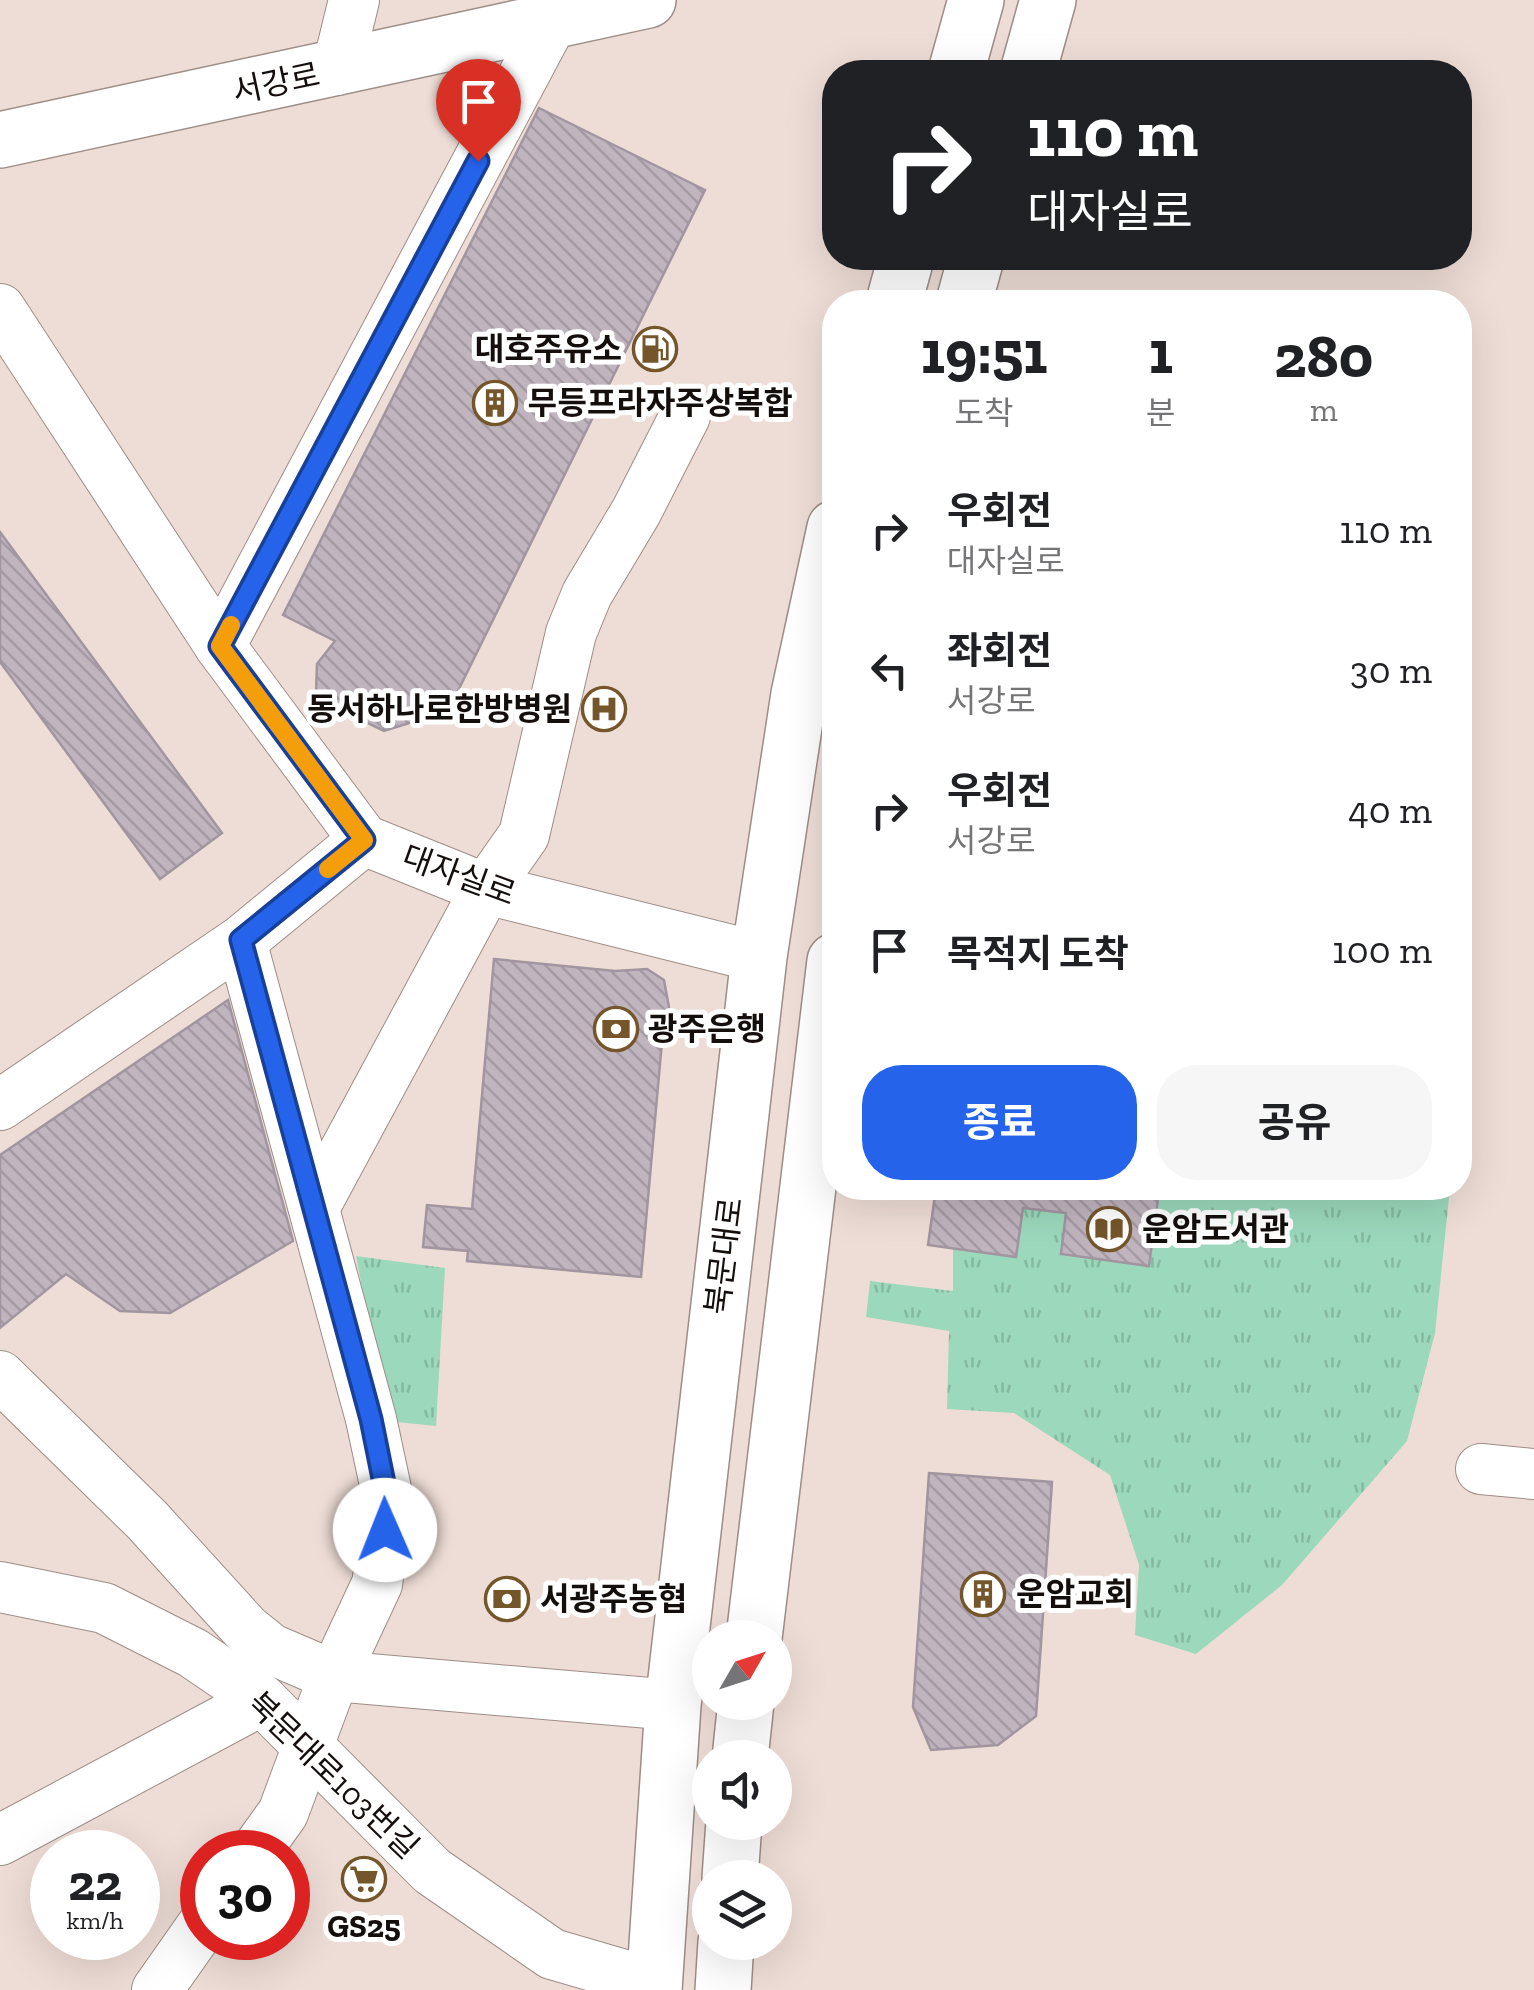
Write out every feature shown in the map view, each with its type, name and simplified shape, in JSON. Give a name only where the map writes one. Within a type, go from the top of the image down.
[{"type":"main road","name":"서강로","points":[[0,140],[648,0]]},
{"type":"main road","points":[[959,60],[976,0]]},
{"type":"main road","points":[[1031,60],[1048,0]]},
{"type":"main road","name":"북문대로","points":[[654,1987],[673,1704],[759,958],[799,694],[822,588]]},
{"type":"main road","points":[[756,1620],[822,1070]]},
{"type":"main road","points":[[723,1990],[725,1960]]},
{"type":"street","points":[[337,70],[354,0]]},
{"type":"street","points":[[220,646],[552,22]]},
{"type":"street","points":[[0,310],[220,646],[364,840]]},
{"type":"street","points":[[314,1208],[486,890],[514,855],[533,811],[558,676],[587,594],[636,512],[684,416]]},
{"type":"street","name":"대자실로","points":[[0,1104],[241,940],[364,840],[486,890],[759,958]]},
{"type":"street","points":[[241,940],[388,1503],[377,1584],[334,1676],[283,1813],[271,1830]]},
{"type":"street","points":[[0,1376],[146,1520],[246,1629],[272,1649],[334,1676],[410,1686],[673,1704]]},
{"type":"street","points":[[1480,1468],[1534,1474]]},
{"type":"street","name":"북문대로103번길","points":[[0,1588],[104,1608],[193,1653],[262,1700],[308,1752],[432,1871],[552,1954],[654,1987]]},
{"type":"street","points":[[0,1840],[262,1700]]},
{"type":"street","points":[[157,1990],[180,1957]]},
{"type":"green space","points":[[1158,1200],[1449,1200],[1435,1333],[1407,1441],[1282,1585],[1196,1654],[1135,1635],[1139,1565],[1110,1475],[1014,1413],[947,1409],[949,1331],[866,1317],[870,1281],[953,1291],[953,1249],[1016,1257],[1023,1208],[1066,1213],[1062,1255],[1149,1266]]},
{"type":"green space","points":[[356,1256],[445,1268],[436,1426],[387,1421]]},
{"type":"building","name":"무등프라자주상복합","points":[[539,108],[705,190],[448,711],[384,731],[328,704],[316,692],[317,664],[335,641],[283,615]]},
{"type":"building","points":[[0,532],[222,833],[160,879],[0,662]]},
{"type":"building","points":[[494,959],[615,971],[647,969],[664,980],[669,1007],[664,1019],[641,1277],[467,1261],[468,1251],[423,1247],[427,1205],[472,1209]]},
{"type":"building","points":[[228,1000],[293,1241],[170,1313],[120,1311],[66,1274],[0,1328],[0,1155]]},
{"type":"building","name":"운암도서관","points":[[934,1200],[1158,1200],[1149,1266],[1061,1254],[1066,1213],[1023,1208],[1016,1257],[928,1245]]},
{"type":"building","name":"운암교회","points":[[929,1473],[1052,1482],[1036,1716],[998,1745],[931,1750],[913,1707]]},
{"type":"slow traffic","points":[[231,625],[220,646],[364,840],[328,869]]},
{"type":"place","name":"대호주유소","points":[[655,349]]},
{"type":"place","name":"무등프라자주상복합","points":[[495,403]]},
{"type":"place","name":"동서하나로한방병원","points":[[604,709]]},
{"type":"place","name":"광주은행","points":[[616,1029]]},
{"type":"place","name":"운암도서관","points":[[1109,1229]]},
{"type":"place","name":"운암교회","points":[[983,1594]]},
{"type":"place","name":"서광주농협","points":[[507,1599]]},
{"type":"place","name":"GS25","points":[[364,1879]]},
{"type":"route","points":[[385,1530],[388,1503],[371,1419],[241,940],[364,840],[220,646],[478,161]]}]
